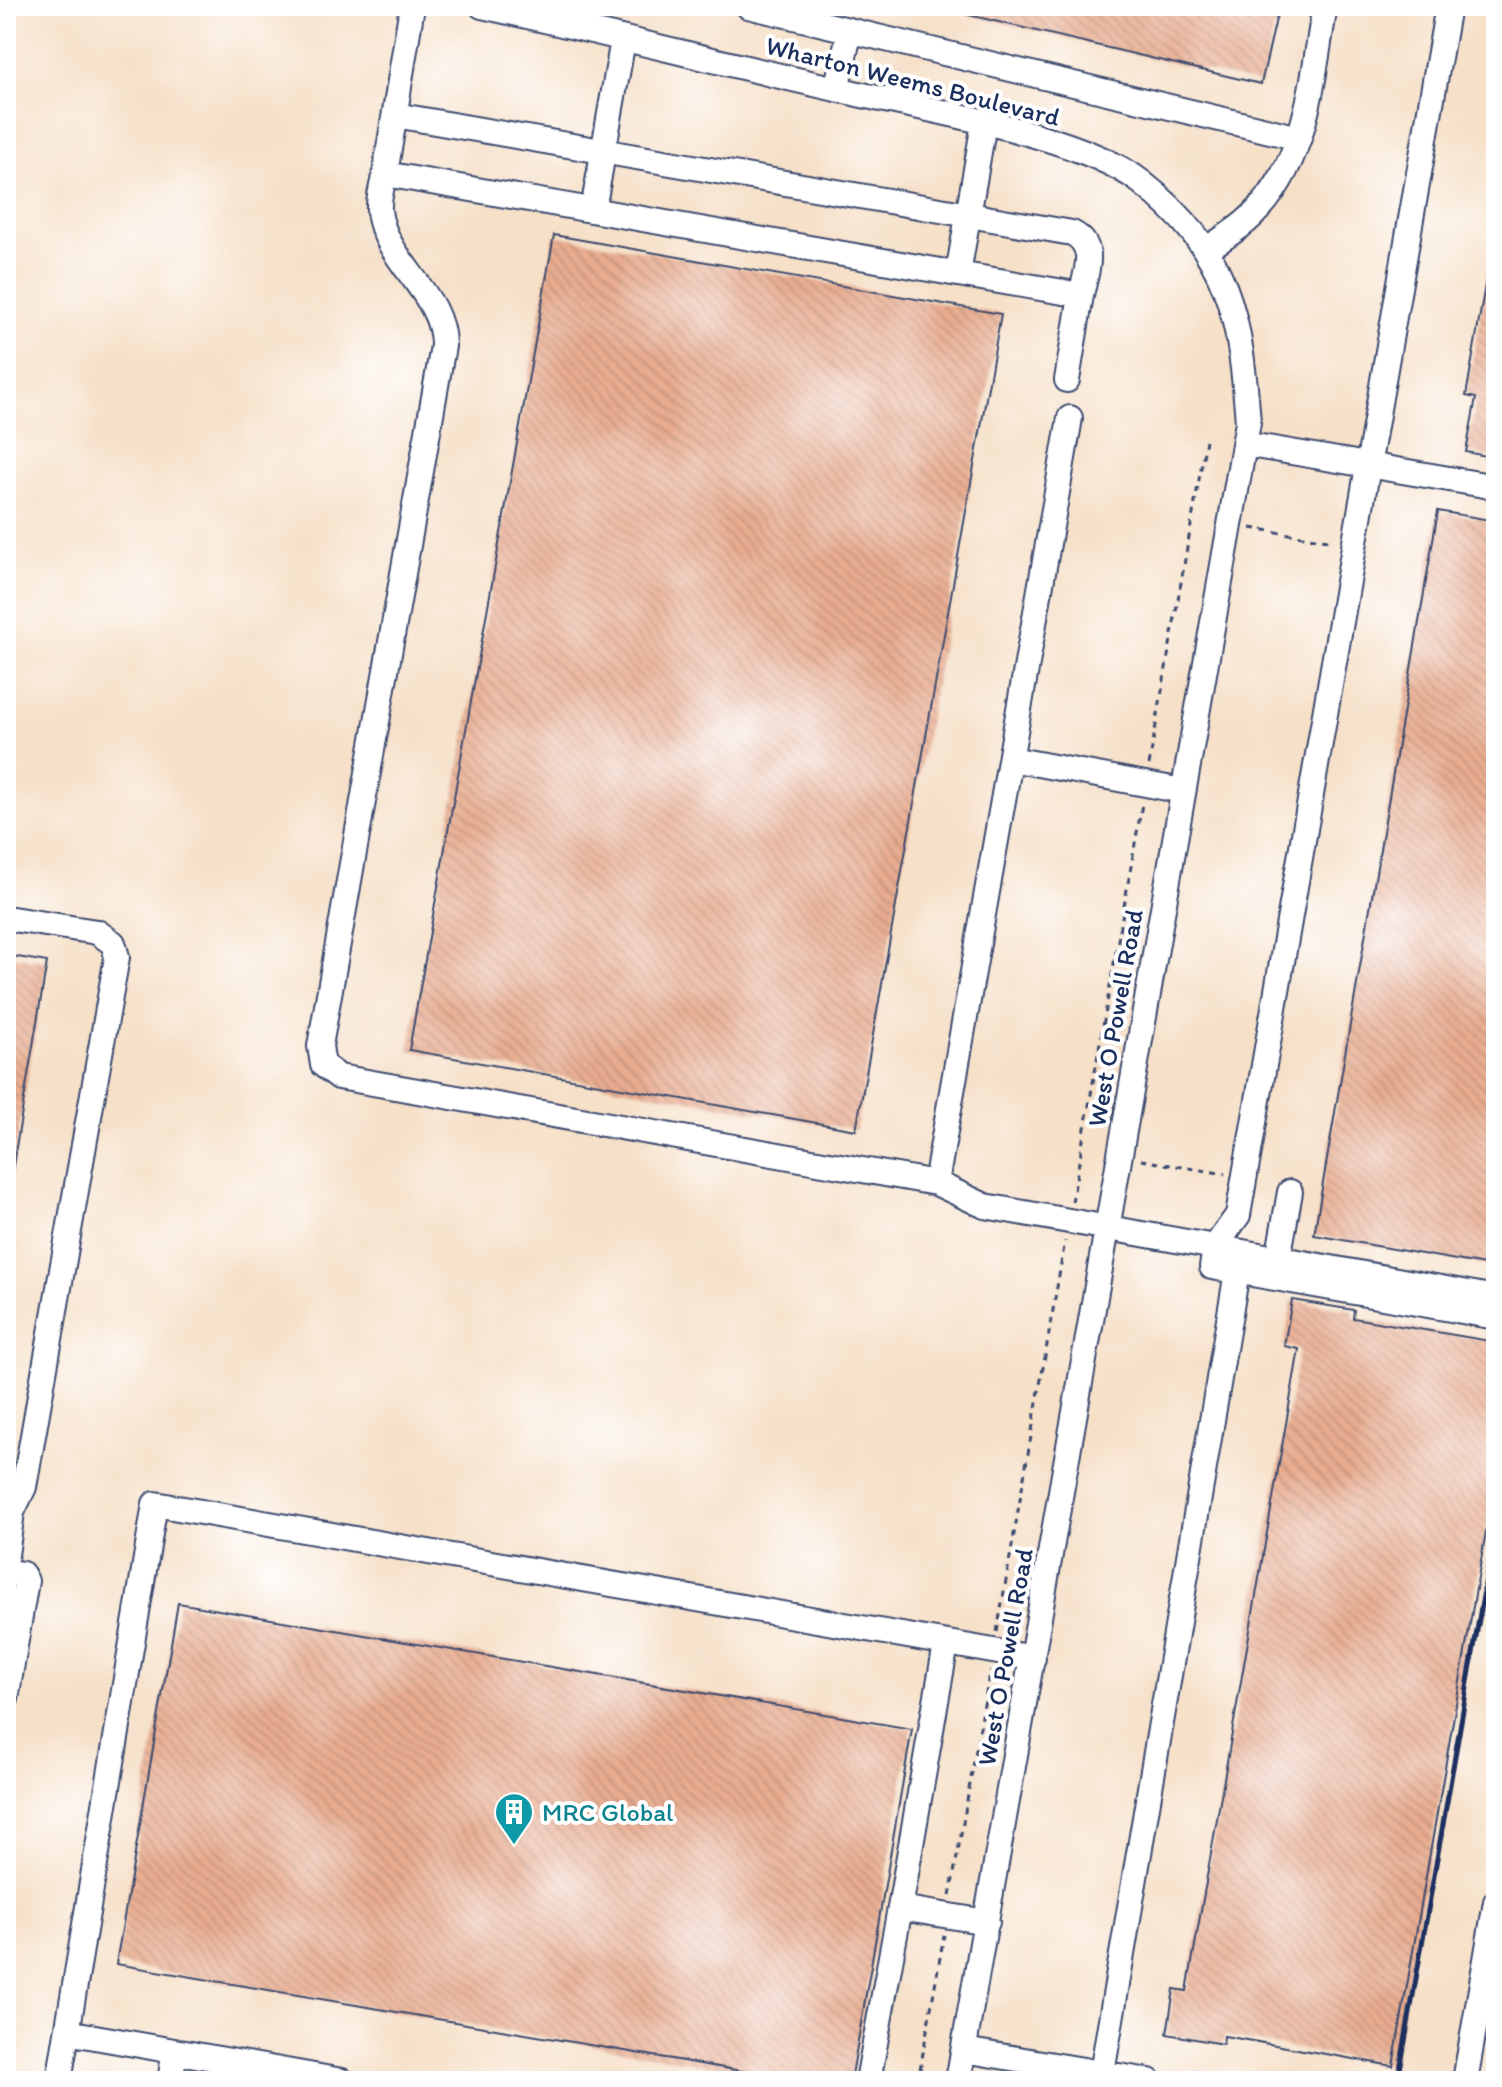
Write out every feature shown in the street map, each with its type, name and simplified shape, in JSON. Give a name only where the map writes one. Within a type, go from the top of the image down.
[{"type":"street","points":[[412,6],[379,211],[384,228],[439,317],[443,346],[320,1046],[323,1065],[339,1077],[936,1183],[985,1206],[1496,1298]]},
{"type":"street","name":"Wharton Weems Boulevard","points":[[482,6],[984,123],[1106,160],[1141,181],[1206,250]]},
{"type":"street","points":[[748,6],[1299,138]]},
{"type":"street","points":[[1206,250],[1252,216],[1288,167],[1305,121],[1325,6]]},
{"type":"street","points":[[1448,6],[1238,1215],[1215,1247],[1212,1267],[1496,1317]]},
{"type":"street","points":[[836,89],[850,31]]},
{"type":"street","points":[[593,210],[623,40]]},
{"type":"street","points":[[395,115],[1080,237],[1086,242],[1089,258],[1067,380]]},
{"type":"street","points":[[958,274],[984,123]]},
{"type":"street","points":[[385,174],[1081,295]]},
{"type":"street","name":"West O Powell Road","points":[[958,2081],[1248,422],[1240,329],[1231,299],[1206,250]]},
{"type":"street","points":[[936,1183],[1070,418]]},
{"type":"street","points":[[1244,444],[1496,487]]},
{"type":"street","points":[[1011,759],[1183,791]]},
{"type":"street","points":[[6,918],[97,932],[113,943],[117,957],[24,1487],[9,1512],[6,1555]]},
{"type":"street","points":[[1278,1259],[1290,1192]]},
{"type":"street","points":[[1102,2073],[1237,1272]]},
{"type":"street","points":[[59,2081],[155,1504],[1033,1658]]},
{"type":"street","points":[[6,1572],[22,1574],[26,1581],[6,1699]]},
{"type":"street","points":[[868,2081],[946,1644]]},
{"type":"street","points":[[1465,2081],[1496,1902]]},
{"type":"street","points":[[900,1908],[987,1922]]},
{"type":"street","points":[[67,2032],[342,2081]]},
{"type":"street","points":[[964,2050],[1149,2081]]},
{"type":"street","points":[[170,2081],[175,2051]]},
{"type":"path","points":[[918,2081],[1207,434]]},
{"type":"path","points":[[1230,524],[1353,545]]},
{"type":"path","points":[[1120,1156],[1244,1178]]},
{"type":"building","points":[[931,6],[1279,6],[1261,84]]},
{"type":"building","points":[[1494,233],[1496,458],[1466,452],[1476,398],[1466,396]]},
{"type":"building","points":[[554,235],[1001,314],[856,1130],[409,1050]]},
{"type":"building","points":[[1438,511],[1496,521],[1496,1267],[1314,1235]]},
{"type":"building","points":[[6,955],[47,962],[8,1195],[6,1195]]},
{"type":"building","points":[[1292,1300],[1354,1310],[1353,1318],[1496,1342],[1496,1474],[1393,2066],[1224,2036],[1223,2044],[1167,2034],[1174,1989],[1187,1991],[1299,1349],[1284,1346]]},
{"type":"building","name":"MRC Global","points":[[178,1603],[912,1729],[851,2081],[800,2081],[116,1964]]},
{"type":"railway","points":[[1398,2081],[1496,1522]]},
{"type":"place","name":"MRC Global","points":[[514,1846]]}]
